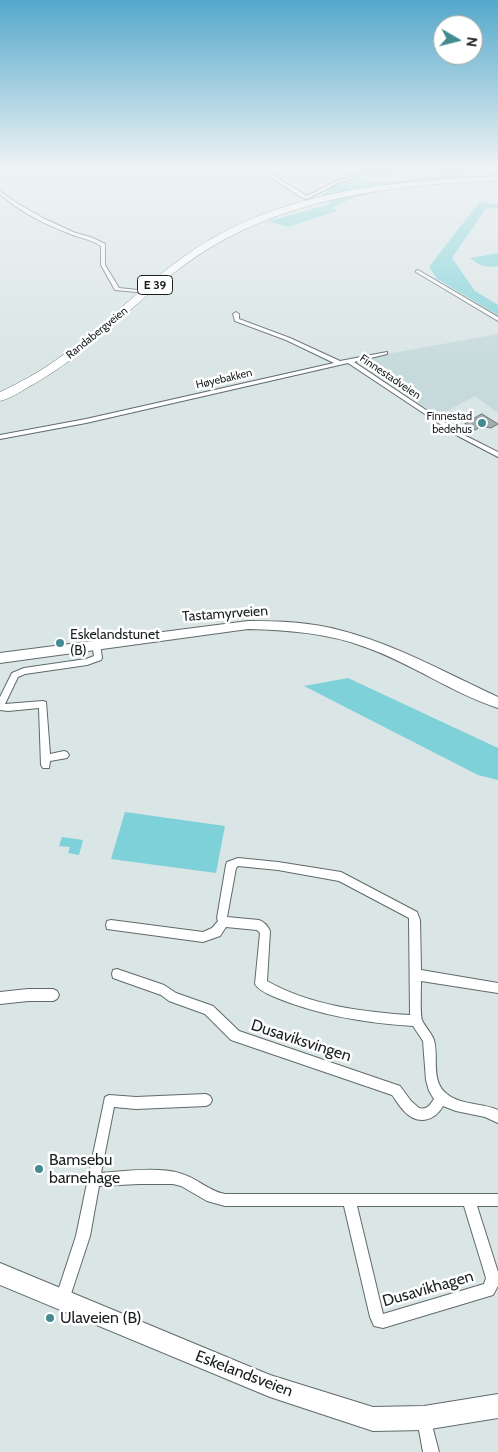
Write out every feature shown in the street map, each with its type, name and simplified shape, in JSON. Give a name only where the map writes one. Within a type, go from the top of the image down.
[{"type":"highway","name":"Randabergveien","points":[[0,397],[59,363],[180,264],[212,243],[231,235]]},
{"type":"main road","name":"Tastamyrveien","points":[[0,658],[248,625],[288,626],[338,634],[371,644],[498,703]]},
{"type":"main road","name":"Eskelandsveien","points":[[0,1274],[270,1386],[373,1419],[424,1418],[498,1406]]},
{"type":"street","points":[[78,235],[98,241],[103,245],[103,265],[116,289],[147,292]]},
{"type":"street","points":[[418,271],[498,319]]},
{"type":"street","points":[[236,314],[237,320],[288,339],[339,363]]},
{"type":"street","name":"Høyebakken","points":[[0,437],[86,421],[385,353]]},
{"type":"street","name":"Finnestadveien","points":[[349,361],[460,435],[498,455]]},
{"type":"street","points":[[64,755],[46,761],[43,704],[8,708],[0,706],[15,675],[24,671],[87,662],[98,658],[96,644]]},
{"type":"street","points":[[224,922],[222,918],[232,865],[245,862],[341,877],[413,915],[416,920],[416,1021],[427,1037],[429,1045],[431,1082],[441,1098],[454,1104],[489,1111],[498,1117]]},
{"type":"street","points":[[111,925],[203,937],[216,932],[224,922]]},
{"type":"street","points":[[224,922],[259,925],[265,930],[260,982],[274,992],[336,1010],[416,1021]]},
{"type":"street","name":"Dusaviksvingen","points":[[117,974],[164,990],[173,997],[209,1010],[235,1036],[391,1088],[399,1094],[409,1108],[422,1115],[436,1110],[441,1098]]},
{"type":"street","points":[[416,975],[498,988]]},
{"type":"street","points":[[0,998],[53,995]]},
{"type":"street","points":[[62,1300],[83,1236],[109,1101],[136,1103],[206,1100]]},
{"type":"street","points":[[95,1180],[172,1178],[190,1184],[207,1196],[225,1200],[498,1200]]},
{"type":"street","name":"Dusavikhagen","points":[[349,1200],[374,1309],[379,1321],[488,1290],[493,1278],[469,1201]]},
{"type":"street","points":[[424,1418],[431,1452]]},
{"type":"shaded area","points":[[454,235],[468,235],[452,258],[475,291],[498,305],[498,315],[437,279],[429,267]]},
{"type":"shaded area","points":[[498,253],[498,266],[483,266],[470,258]]},
{"type":"shaded area","points":[[498,334],[498,413],[475,396],[440,415],[436,415],[360,367],[364,358]]},
{"type":"shaded area","points":[[348,678],[498,748],[498,780],[478,775],[304,686]]},
{"type":"shaded area","points":[[125,812],[225,826],[216,873],[111,859]]},
{"type":"shaded area","points":[[62,837],[83,840],[79,855],[68,853],[70,847],[59,846]]},
{"type":"building","name":"Finnestad bedehus","points":[[482,414],[498,424],[491,428],[481,426],[475,430],[465,424]]},
{"type":"place","name":"Finnestad bedehus","points":[[482,423]]},
{"type":"place","name":"Eskelandstunet (B)","points":[[60,643]]},
{"type":"place","name":"Bamsebu barnehage","points":[[39,1169]]},
{"type":"place","name":"Ulaveien (B)","points":[[50,1318]]}]
